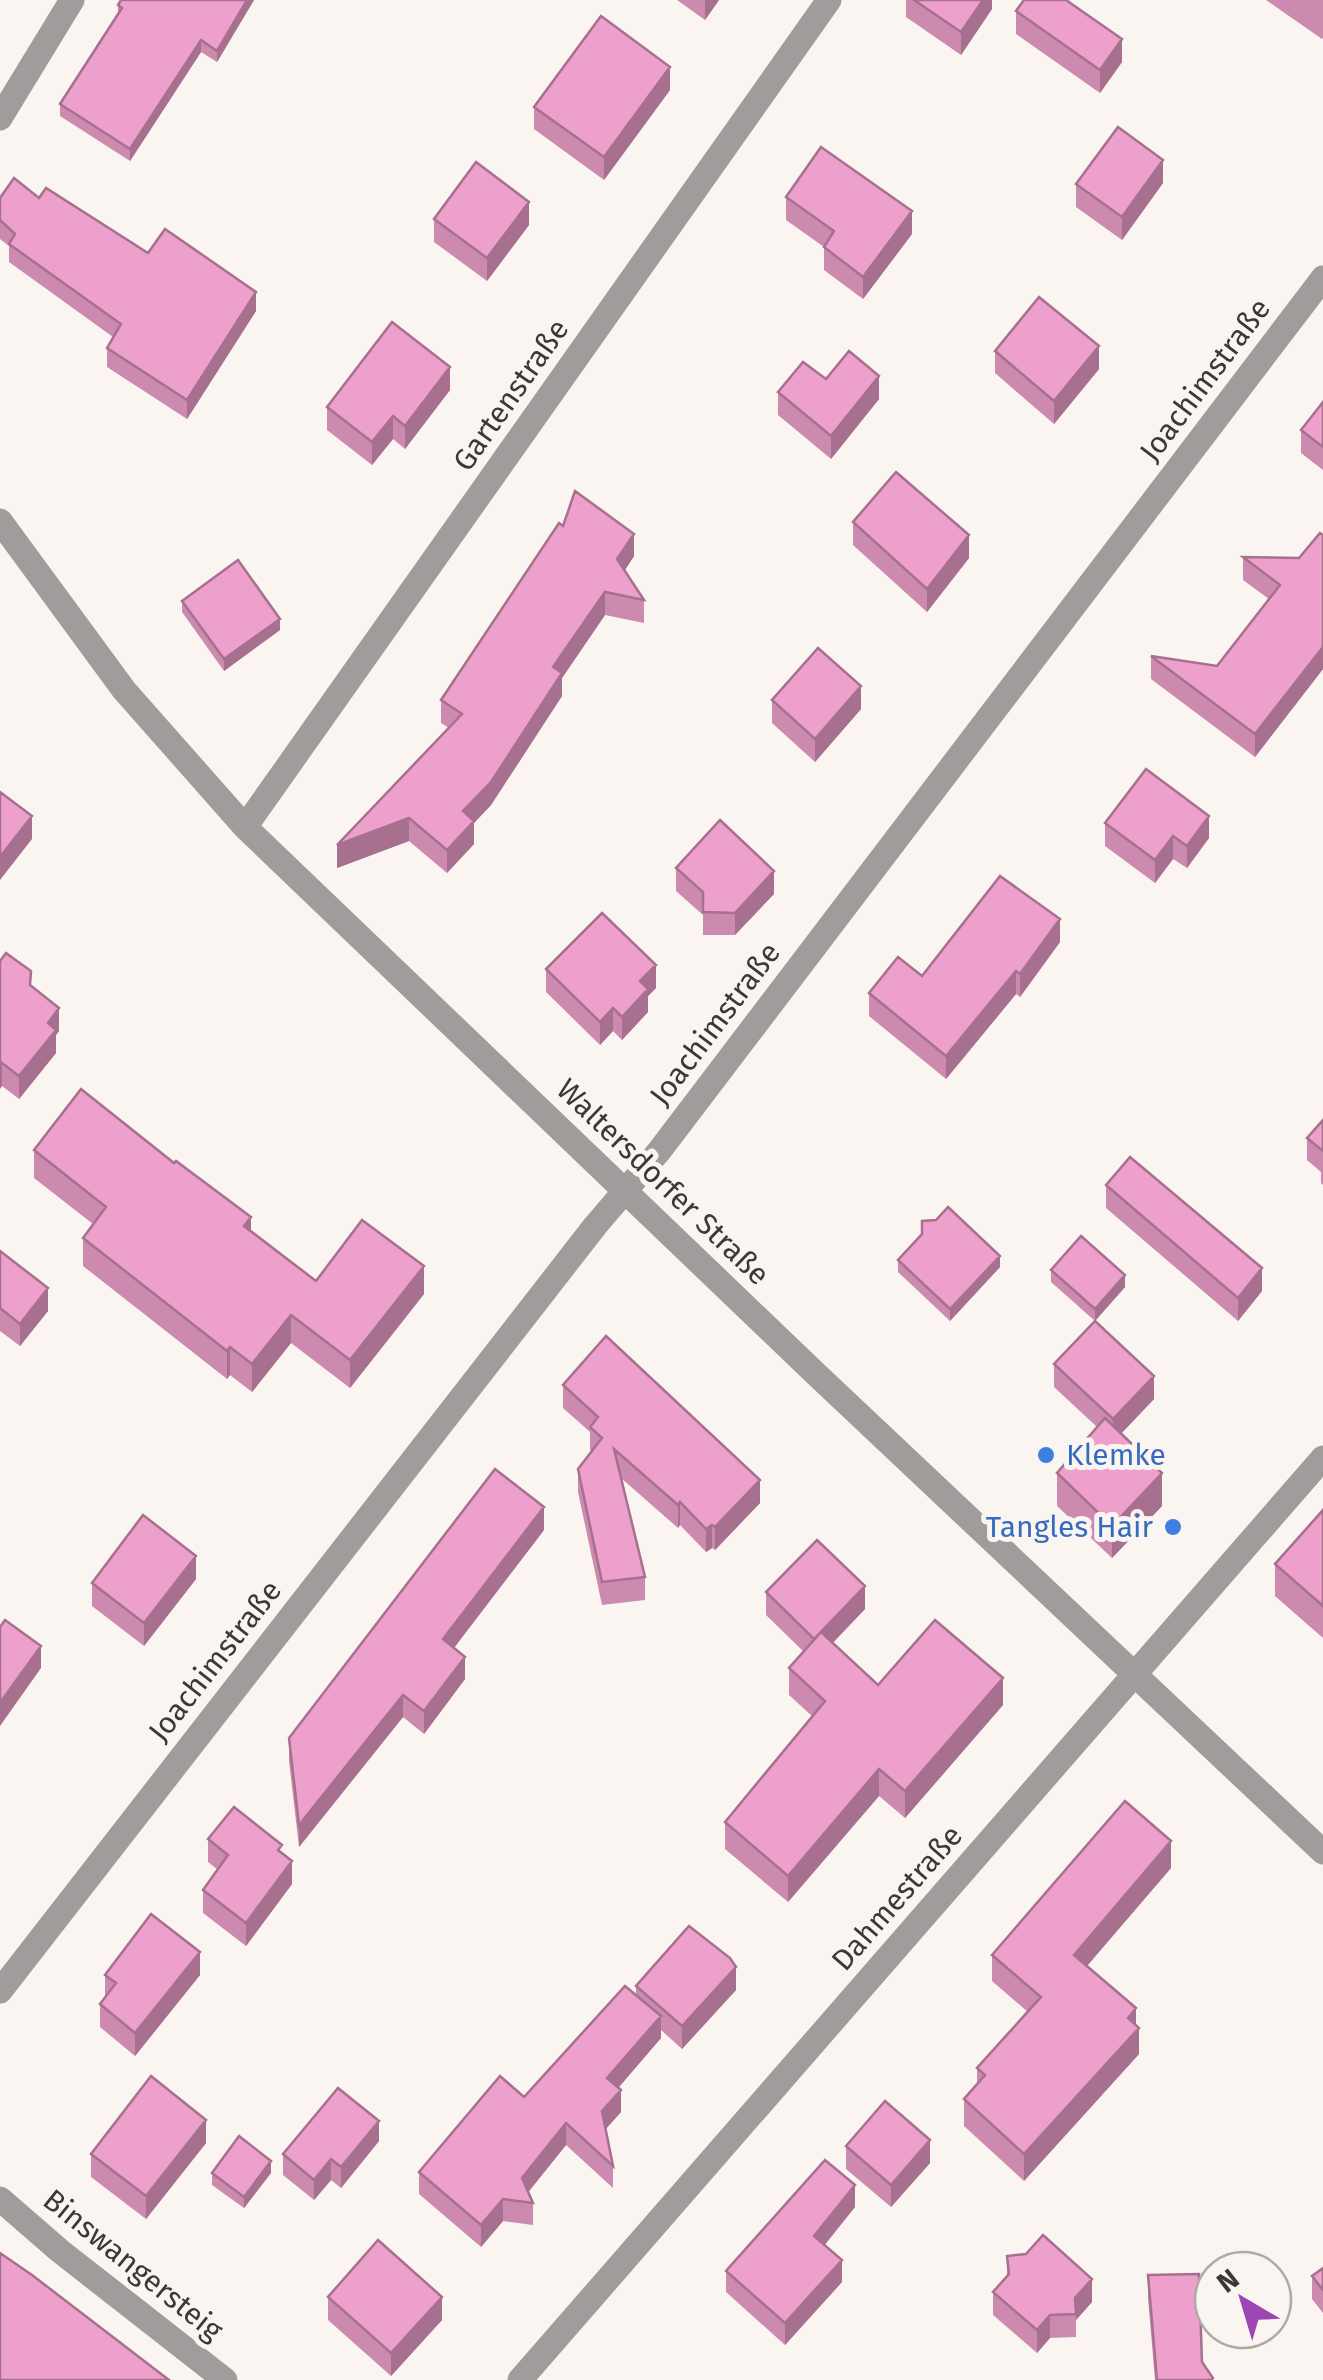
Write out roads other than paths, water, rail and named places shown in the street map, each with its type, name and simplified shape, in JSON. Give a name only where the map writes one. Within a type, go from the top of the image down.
[{"type":"street","points":[[0,118],[72,0]]},
{"type":"street","name":"Gartenstraße","points":[[245,827],[829,0]]},
{"type":"street","name":"Joachimstraße","points":[[0,1991],[660,1150],[1323,278]]},
{"type":"street","name":"Waltersdorfer Straße","points":[[0,521],[124,690],[245,827],[1323,1852]]},
{"type":"street","name":"Dahmestraße","points":[[520,2380],[1323,1458]]},
{"type":"street","name":"Binswangersteig","points":[[0,2199],[60,2251],[226,2380]]},
{"type":"place","name":"Klemke","points":[[1046,1455]]},
{"type":"place","name":"Tangles Hair","points":[[1173,1527]]}]
